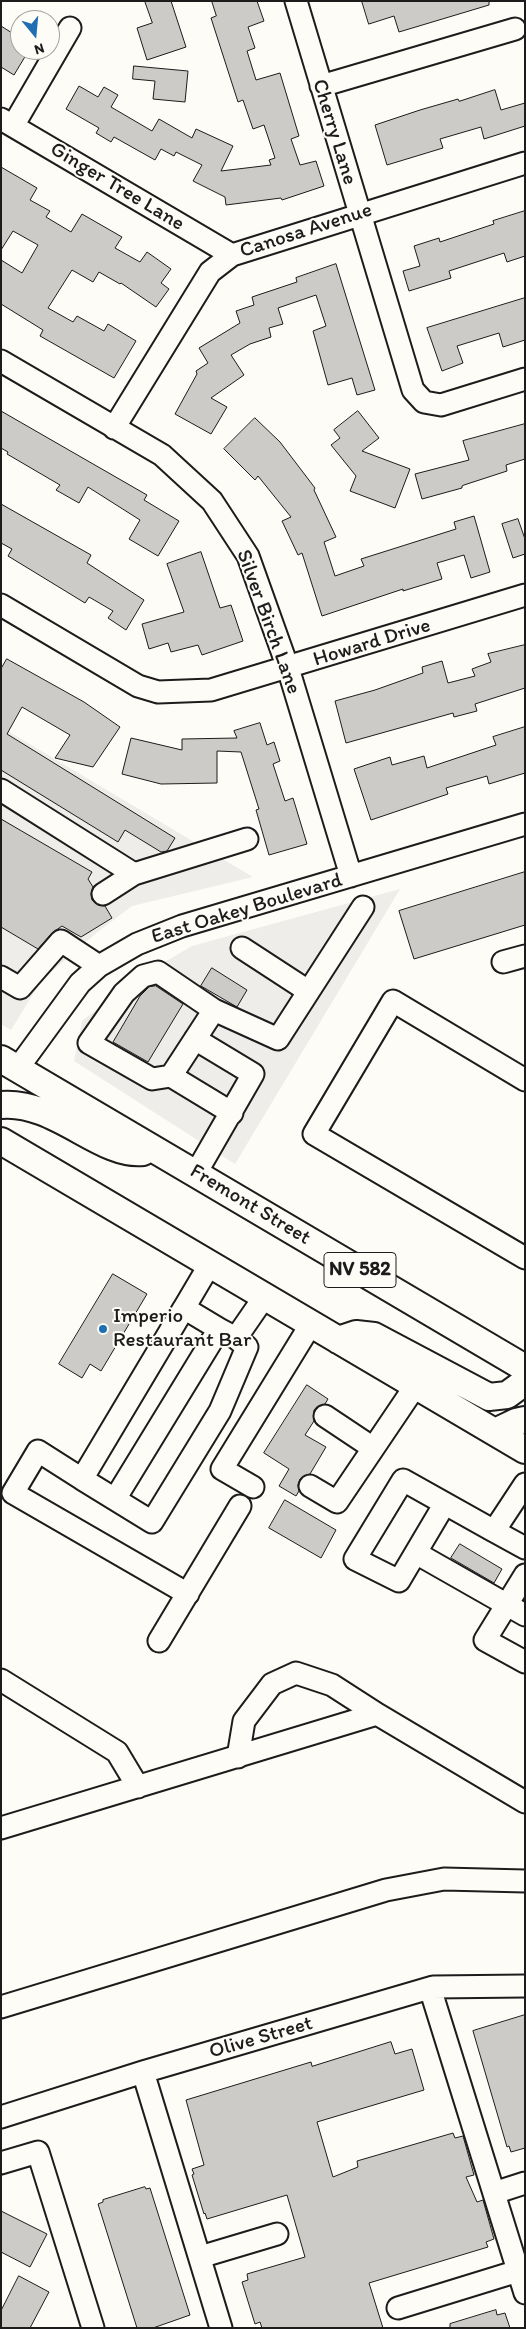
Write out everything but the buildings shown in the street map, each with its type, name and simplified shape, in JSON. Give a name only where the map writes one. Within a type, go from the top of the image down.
[{"type":"main road","name":"Fremont Street","points":[[7,1069],[196,1173],[525,1368]]},
{"type":"main road","points":[[1,1105],[13,1104],[36,1108],[101,1141],[132,1153],[156,1150]]},
{"type":"main road","points":[[1,1141],[525,1450]]},
{"type":"main road","points":[[338,1340],[356,1334],[374,1336],[489,1397],[507,1395],[525,1382]]},
{"type":"main road","points":[[495,1432],[525,1420]]},
{"type":"street","name":"Cherry Lane","points":[[296,1],[413,390],[424,402],[441,405],[525,379]]},
{"type":"street","points":[[7,122],[70,28]]},
{"type":"street","points":[[321,86],[515,29]]},
{"type":"street","name":"Ginger Tree Lane","points":[[7,122],[232,255]]},
{"type":"street","name":"Canosa Avenue","points":[[114,428],[210,272],[232,255],[525,163]]},
{"type":"street","name":"Silver Birch Lane","points":[[1,361],[162,455],[212,501],[248,556],[288,668],[351,876]]},
{"type":"street","name":"Howard Drive","points":[[1,605],[138,686],[158,692],[211,690],[525,595]]},
{"type":"street","points":[[1,790],[134,874]]},
{"type":"street","name":"East Oakey Boulevard","points":[[7,1069],[80,984],[99,966],[137,944],[182,926],[525,824]]},
{"type":"street","points":[[103,894],[134,874],[247,839]]},
{"type":"street","points":[[232,1113],[171,1076],[152,1079],[89,1043],[124,994],[143,976],[158,972],[214,1010],[278,1039],[363,907]]},
{"type":"street","points":[[1,976],[20,988],[61,940],[99,966]]},
{"type":"street","points":[[242,948],[308,991]]},
{"type":"street","points":[[503,962],[525,956]]},
{"type":"street","points":[[525,1080],[393,1001],[314,1134],[525,1258]]},
{"type":"street","points":[[171,1076],[214,1010]]},
{"type":"street","points":[[195,1039],[253,1074],[196,1173]]},
{"type":"street","points":[[82,1478],[210,1264]]},
{"type":"street","points":[[115,1499],[228,1334],[264,1296]]},
{"type":"street","points":[[184,1308],[247,1347],[220,1411],[152,1522],[38,1451],[13,1493],[188,1594]]},
{"type":"street","points":[[253,1487],[222,1469],[311,1324]]},
{"type":"street","points":[[310,1486],[337,1502],[416,1385]]},
{"type":"street","points":[[325,1416],[373,1448]]},
{"type":"street","points":[[444,1505],[399,1581],[355,1559],[403,1480],[444,1505],[525,1548]]},
{"type":"street","points":[[494,1531],[525,1484]]},
{"type":"street","points":[[159,1641],[240,1506]]},
{"type":"street","points":[[416,1552],[525,1615]]},
{"type":"street","points":[[525,1575],[485,1640],[525,1662]]},
{"type":"street","points":[[238,1756],[244,1721],[272,1684],[296,1673],[332,1685],[525,1802]]},
{"type":"street","points":[[1,1680],[118,1752],[138,1787]]},
{"type":"street","points":[[1,1828],[377,1714]]},
{"type":"street","points":[[1,2007],[386,1890],[444,1879],[525,1881]]},
{"type":"street","name":"Olive Street","points":[[1,2117],[143,2072],[430,1988],[525,1986]]},
{"type":"street","points":[[430,1988],[525,2293]]},
{"type":"street","points":[[143,2072],[221,2328]]},
{"type":"street","points":[[1,2163],[38,2152],[93,2328]]},
{"type":"street","points":[[494,2193],[525,2183]]},
{"type":"street","points":[[200,2258],[276,2234]]},
{"type":"street","points":[[398,2308],[518,2271]]},
{"type":"shaded area","points":[[1,727],[253,877],[132,906],[95,934],[41,981],[11,1030],[1,1024]]},
{"type":"shaded area","points":[[400,889],[235,1164],[74,1061],[82,1021],[134,980],[192,946]]},
{"type":"place","name":"Imperio Restaurant Bar","points":[[103,1329]]}]
